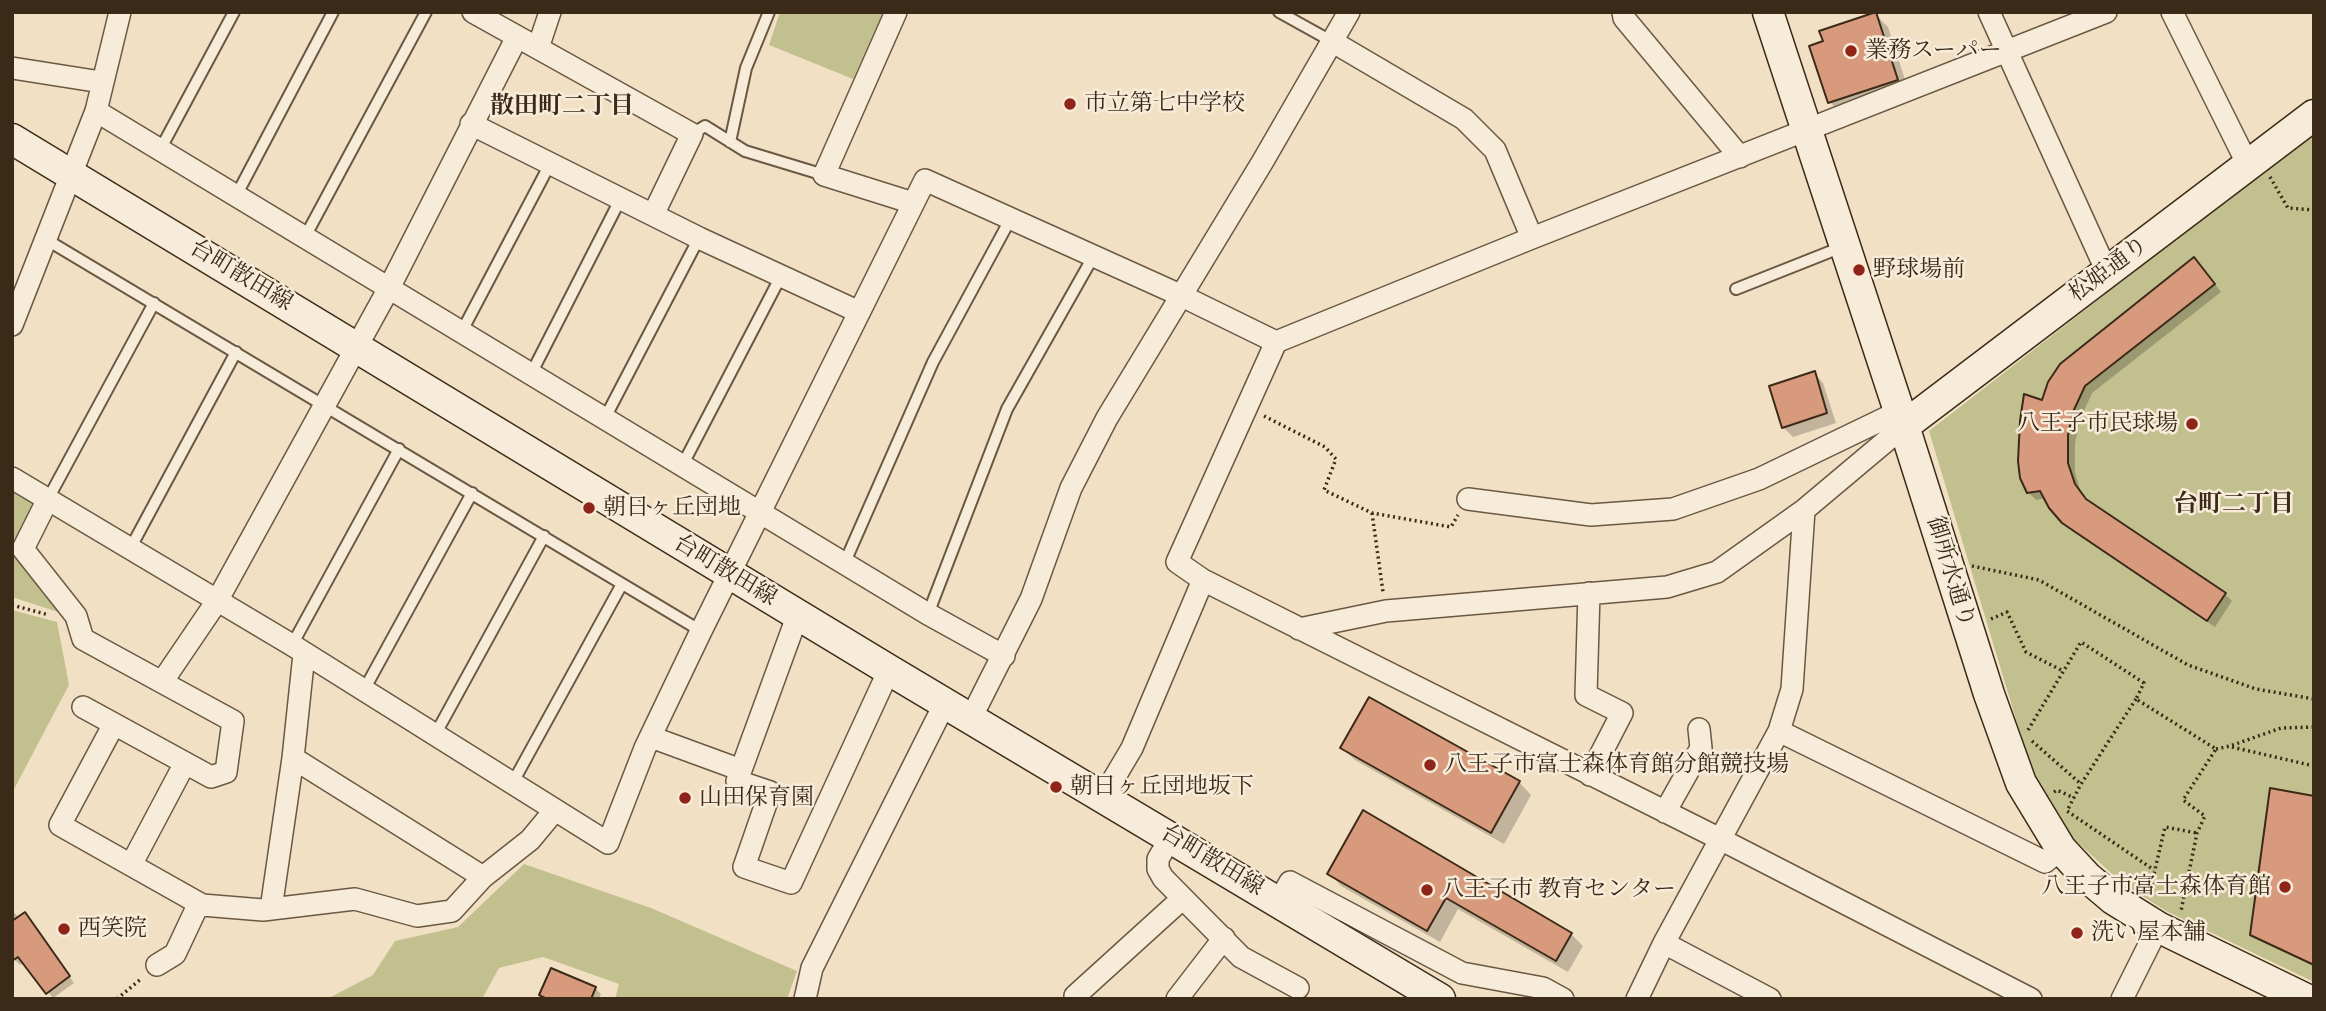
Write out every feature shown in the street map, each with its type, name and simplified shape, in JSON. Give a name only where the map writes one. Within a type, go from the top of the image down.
[{"type":"street","points":[[13,323],[22,270],[47,240],[96,111],[120,12]]},
{"type":"street","points":[[473,12],[692,134],[653,215]]},
{"type":"street","points":[[538,48],[550,12]]},
{"type":"street","points":[[895,12],[824,176],[913,203]]},
{"type":"street","points":[[971,718],[1031,599],[1071,488],[1107,418],[1263,161],[1349,12]]},
{"type":"street","points":[[1623,12],[1624,18],[1740,157]]},
{"type":"street","name":"御所水通り","points":[[1768,12],[1989,694],[2021,783],[2061,849],[2087,877],[2113,899],[2161,916],[2306,999]]},
{"type":"street","points":[[1989,12],[2107,272]]},
{"type":"street","points":[[2031,999],[1720,839],[1203,580],[1177,562],[1276,342],[2106,12]]},
{"type":"street","points":[[2172,12],[2257,167]]},
{"type":"street","points":[[162,682],[217,601],[388,288],[517,37]]},
{"type":"street","points":[[1333,42],[1464,119],[1495,150],[1532,238]]},
{"type":"street","points":[[12,68],[102,82]]},
{"type":"street","points":[[96,111],[928,614],[1004,656]]},
{"type":"street","name":"松姫通り","points":[[1901,419],[2257,167],[2314,115]]},
{"type":"street","points":[[471,124],[620,200],[859,312]]},
{"type":"street","name":"台町散田線","points":[[12,139],[945,704],[1440,999]]},
{"type":"street","points":[[12,478],[364,690],[608,843],[651,737],[701,631],[925,180],[1180,295],[1276,342]]},
{"type":"street","points":[[1468,499],[1591,515],[1673,509],[1759,479],[1901,419]]},
{"type":"street","points":[[1299,629],[1385,611],[1667,587],[1717,572],[1804,510],[1901,419]]},
{"type":"street","points":[[48,499],[23,549],[76,616],[83,639],[233,721],[226,772],[211,777],[83,707]]},
{"type":"street","points":[[1637,999],[1664,943],[1779,731],[1792,689],[1804,510]]},
{"type":"street","points":[[1103,797],[1132,748],[1203,580]]},
{"type":"street","points":[[1589,593],[1586,695],[1622,713],[1590,775]]},
{"type":"street","points":[[798,614],[737,781],[770,792],[744,867],[791,883],[889,670]]},
{"type":"street","points":[[271,909],[293,758],[298,650]]},
{"type":"street","points":[[805,999],[813,968],[945,704]]},
{"type":"street","points":[[114,724],[60,825],[199,903],[271,909],[355,899],[417,916],[452,911],[483,877],[530,840],[555,810]]},
{"type":"street","points":[[1665,812],[1701,748],[1699,729]]},
{"type":"street","points":[[1779,731],[2045,862],[2061,849]]},
{"type":"street","points":[[651,737],[741,770]]},
{"type":"street","points":[[293,758],[483,877]]},
{"type":"street","points":[[131,865],[185,763]]},
{"type":"street","points":[[1171,837],[1158,859],[1158,869],[1163,878],[1241,957],[1298,988]]},
{"type":"street","points":[[1279,901],[1290,882],[1462,973],[1543,988],[1563,999]]},
{"type":"street","points":[[1087,994],[1183,898]]},
{"type":"street","points":[[157,965],[175,954],[199,903]]},
{"type":"street","points":[[2122,999],[2161,916]]},
{"type":"street","points":[[1177,999],[1224,938]]},
{"type":"street","points":[[1664,943],[1770,999]]},
{"type":"lane","points":[[160,150],[234,12]]},
{"type":"lane","points":[[236,196],[333,12]]},
{"type":"lane","points":[[305,237],[426,12]]},
{"type":"lane","points":[[730,142],[746,68],[769,12]]},
{"type":"lane","points":[[1279,12],[1333,42]]},
{"type":"lane","points":[[692,134],[705,126],[745,151],[824,176]]},
{"type":"lane","points":[[462,331],[550,164]]},
{"type":"lane","points":[[531,374],[620,200]]},
{"type":"lane","points":[[845,562],[933,362],[1011,219]]},
{"type":"lane","points":[[605,418],[699,238]]},
{"type":"lane","points":[[47,240],[701,631]]},
{"type":"lane","points":[[1736,289],[1844,246]]},
{"type":"lane","points":[[928,614],[1007,409],[1093,257]]},
{"type":"lane","points":[[682,466],[781,276]]},
{"type":"lane","points":[[48,499],[154,303]]},
{"type":"lane","points":[[130,549],[236,352]]},
{"type":"lane","points":[[298,650],[399,449]]},
{"type":"lane","points":[[364,690],[472,493]]},
{"type":"lane","points":[[435,735],[544,536]]},
{"type":"lane","points":[[512,784],[622,584]]},
{"type":"path","points":[[2257,167],[2288,208],[2314,209]]},
{"type":"path","points":[[1246,407],[1325,447],[1336,458],[1324,491],[1372,513],[1451,527],[1468,499]]},
{"type":"path","points":[[1372,513],[1385,611]]},
{"type":"path","points":[[1963,564],[2039,580],[2188,665],[2256,689],[2314,699]]},
{"type":"path","points":[[12,605],[78,623]]},
{"type":"path","points":[[1981,623],[2007,612],[2026,652],[2063,671]]},
{"type":"path","points":[[2081,784],[2025,736],[2081,642],[2144,683],[2067,811],[2154,870]]},
{"type":"path","points":[[2136,699],[2216,749],[2230,747],[2281,728],[2314,727]]},
{"type":"path","points":[[2230,747],[2314,766]]},
{"type":"path","points":[[2161,916],[2205,816],[2183,800],[2216,749]]},
{"type":"path","points":[[2051,794],[2057,790],[2074,798]]},
{"type":"path","points":[[2161,916],[2154,870],[2165,827],[2197,834]]},
{"type":"path","points":[[117,999],[157,965]]},
{"type":"shaded area","points":[[780,12],[883,12],[853,79],[769,45]]},
{"type":"shaded area","points":[[2314,132],[2314,982],[2166,911],[2122,883],[2075,840],[2050,808],[2031,769],[1929,431]]},
{"type":"shaded area","points":[[12,490],[37,505],[16,549],[67,615],[12,597]]},
{"type":"shaded area","points":[[12,610],[57,622],[69,685],[12,793]]},
{"type":"shaded area","points":[[524,864],[651,908],[797,971],[787,999],[615,999],[619,984],[543,957],[499,968],[482,999],[327,999],[373,975],[395,941],[458,927]]},
{"type":"building","points":[[1876,12],[1898,80],[1828,103],[1809,46],[1823,41],[1819,31]]},
{"type":"building","points":[[2194,257],[2215,284],[2085,386],[2073,412],[2068,435],[2068,463],[2075,484],[2086,499],[2226,593],[2207,621],[2062,523],[2049,508],[2040,491],[2027,493],[2020,478],[2018,461],[2024,394],[2042,400],[2048,382],[2060,364]]},
{"type":"building","points":[[1815,371],[1827,413],[1782,428],[1769,386]]},
{"type":"building","name":"八王子市富士森体育館分館競技場","points":[[1369,697],[1520,781],[1491,833],[1340,748]]},
{"type":"building","name":"八王子市富士森体育館","points":[[2270,788],[2314,796],[2314,965],[2250,935]]},
{"type":"building","name":"八王子市 教育センター","points":[[1363,810],[1572,933],[1556,961],[1446,898],[1427,931],[1327,874]]},
{"type":"building","points":[[25,912],[70,976],[46,994],[18,957],[12,961],[12,921]]},
{"type":"building","points":[[551,968],[596,987],[591,999],[547,999],[539,995]]},
{"type":"place","name":"業務スーパー","points":[[1851,51]]},
{"type":"place","name":"市立第七中学校","points":[[1070,104]]},
{"type":"place","name":"野球場前","points":[[1859,270]]},
{"type":"place","name":"八王子市民球場","points":[[2192,424]]},
{"type":"place","name":"朝日ヶ丘団地","points":[[589,508]]},
{"type":"place","name":"八王子市富士森体育館分館競技場","points":[[1430,765]]},
{"type":"place","name":"朝日ヶ丘団地坂下","points":[[1056,787]]},
{"type":"place","name":"山田保育園","points":[[685,798]]},
{"type":"place","name":"八王子市富士森体育館","points":[[2285,887]]},
{"type":"place","name":"八王子市 教育センター","points":[[1427,890]]},
{"type":"place","name":"西笑院","points":[[64,929]]},
{"type":"place","name":"洗い屋本舗","points":[[2077,933]]},
{"type":"district","name":"散田町二丁目","points":[[562,107]]},
{"type":"district","name":"台町二丁目","points":[[2234,505]]}]
